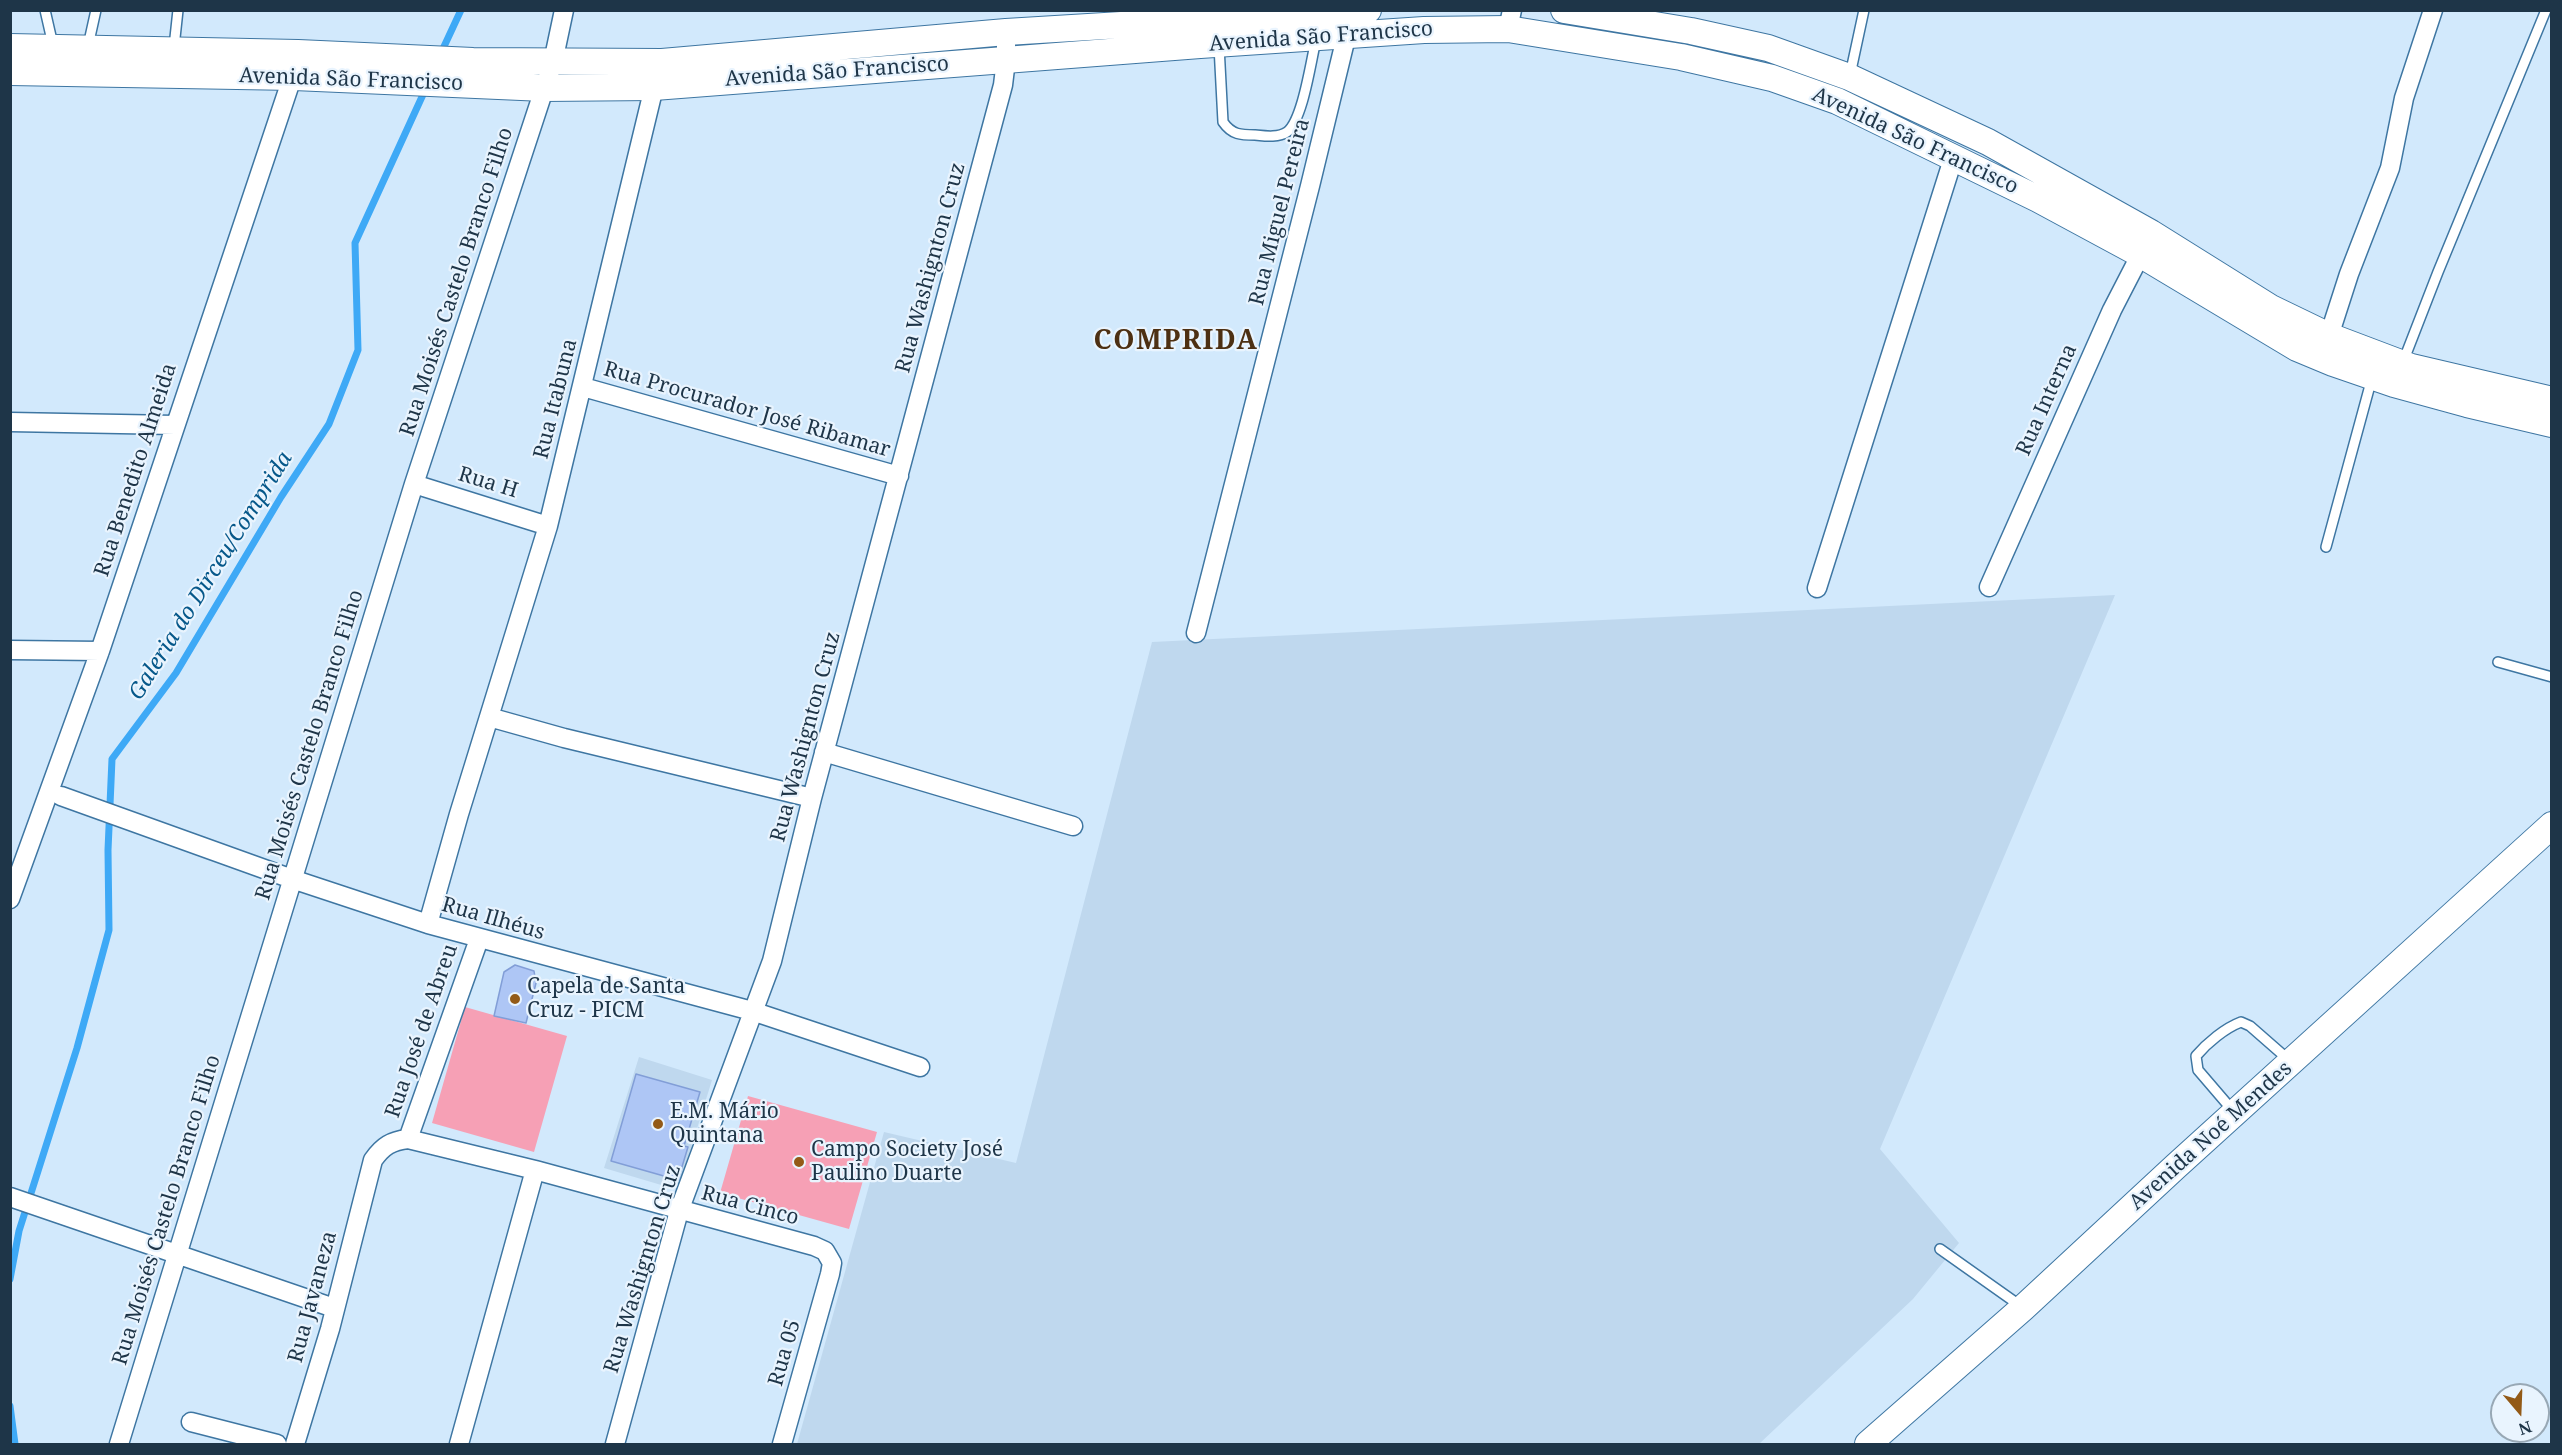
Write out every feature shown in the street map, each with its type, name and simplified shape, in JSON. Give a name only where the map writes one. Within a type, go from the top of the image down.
[{"type":"street","name":"Rua Moisés Castelo Branco Filho","points":[[119,1444],[414,484],[553,62],[564,10]]},
{"type":"street","name":"Avenida São Francisco","points":[[1564,10],[1691,31],[1768,48],[1849,77],[1988,142],[2146,244],[2297,348],[2333,363],[2390,375],[2467,404],[2552,424]]},
{"type":"street","points":[[2329,336],[2346,283],[2390,168],[2404,98],[2433,10]]},
{"type":"street","name":"Avenida São Francisco","points":[[364,68],[428,83],[454,66],[544,88],[654,87],[1006,60],[1356,19],[1424,30],[1510,20],[1772,78],[1837,101],[2146,244],[2329,336],[2390,375],[2439,375],[2552,400]]},
{"type":"street","name":"Avenida São Francisco","points":[[10,72],[296,65],[364,68],[553,62],[662,62],[1006,32],[1317,37],[1356,19]]},
{"type":"street","name":"Rua Miguel Pereira","points":[[1196,633],[1356,19]]},
{"type":"street","name":"Rua Washignton Cruz","points":[[615,1444],[679,1210],[772,961],[824,752],[1002,85],[1006,60],[1006,32]]},
{"type":"street","name":"Avenida São Francisco","points":[[10,47],[174,50],[296,65]]},
{"type":"street","name":"Rua Benedito Almeida","points":[[10,899],[13,880],[100,651],[296,65]]},
{"type":"street","points":[[1837,101],[1849,77]]},
{"type":"street","name":"Rua Itabuna","points":[[428,924],[548,526],[654,87]]},
{"type":"street","points":[[1817,588],[1954,156]]},
{"type":"street","name":"Rua Interna","points":[[1989,586],[2112,310],[2146,244]]},
{"type":"street","name":"Rua Procurador José Ribamar","points":[[583,387],[899,476]]},
{"type":"street","points":[[10,422],[175,425]]},
{"type":"street","name":"Rua H","points":[[414,484],[548,526]]},
{"type":"street","points":[[10,650],[100,651]]},
{"type":"street","points":[[489,717],[564,738],[812,798]]},
{"type":"street","points":[[824,752],[1073,826]]},
{"type":"street","name":"Rua Ilhéus","points":[[61,796],[292,879],[428,924],[752,1011],[920,1067]]},
{"type":"street","name":"Avenida Noé Mendes","points":[[1868,1444],[2024,1308],[2552,825]]},
{"type":"street","name":"Rua José de Abreu","points":[[408,1139],[479,939]]},
{"type":"street","name":"Rua Javaneza","points":[[295,1444],[373,1160],[384,1147],[395,1141],[408,1139]]},
{"type":"street","name":"Rua Cinco","points":[[408,1139],[535,1170],[814,1246],[825,1251],[831,1259],[830,1274]]},
{"type":"street","points":[[459,1444],[535,1170]]},
{"type":"street","points":[[10,1197],[334,1308]]},
{"type":"street","name":"Rua 05","points":[[782,1444],[830,1274]]},
{"type":"street","points":[[191,1422],[277,1444]]},
{"type":"lane","points":[[45,10],[54,47]]},
{"type":"lane","points":[[87,48],[96,10]]},
{"type":"lane","points":[[174,50],[178,10]]},
{"type":"lane","points":[[1849,77],[1864,10]]},
{"type":"lane","points":[[2326,547],[2390,375],[2438,272],[2546,10]]},
{"type":"lane","points":[[1206,36],[1223,122],[1228,130],[1238,135],[1274,136],[1287,132],[1296,120],[1317,37]]},
{"type":"lane","points":[[2498,662],[2552,677]]},
{"type":"lane","points":[[2235,1113],[2198,1070],[2196,1056],[2203,1049],[2234,1024],[2241,1022],[2250,1026],[2292,1062]]},
{"type":"lane","points":[[1941,1249],[2024,1308]]},
{"type":"shaded area","points":[[2115,595],[1880,1149],[1959,1243],[1913,1299],[1759,1444],[797,1444],[884,1132],[1016,1163],[1152,642]]},
{"type":"shaded area","points":[[465,1007],[567,1036],[534,1152],[432,1123]]},
{"type":"shaded area","name":"E.M. Mário Quintana","points":[[639,1057],[712,1080],[678,1190],[604,1168]]},
{"type":"shaded area","name":"Campo Society José Paulino Duarte","points":[[748,1096],[877,1132],[849,1229],[720,1193]]},
{"type":"building","name":"Capela de Santa Cruz - PICM","points":[[515,965],[534,971],[536,983],[526,1023],[494,1016],[504,972]]},
{"type":"building","name":"E.M. Mário Quintana","points":[[636,1074],[700,1092],[684,1146],[688,1147],[678,1180],[611,1161]]},
{"type":"waterway","name":"Galeria do Dirceu/Comprida","points":[[441,53],[461,10]]},
{"type":"waterway","name":"Galeria do Dirceu/Comprida","points":[[10,1279],[19,1231],[77,1048],[109,930],[108,850],[112,759],[176,673],[281,497],[329,424],[358,350],[355,243],[426,88]]},
{"type":"waterway","name":"Galeria do Dirceu/Comprida","points":[[10,1406],[15,1444]]},
{"type":"place","name":"Capela de Santa Cruz - PICM","points":[[515,999]]},
{"type":"place","name":"E.M. Mário Quintana","points":[[658,1124]]},
{"type":"place","name":"Campo Society José Paulino Duarte","points":[[799,1162]]},
{"type":"district","name":"COMPRIDA","points":[[1176,341]]}]
